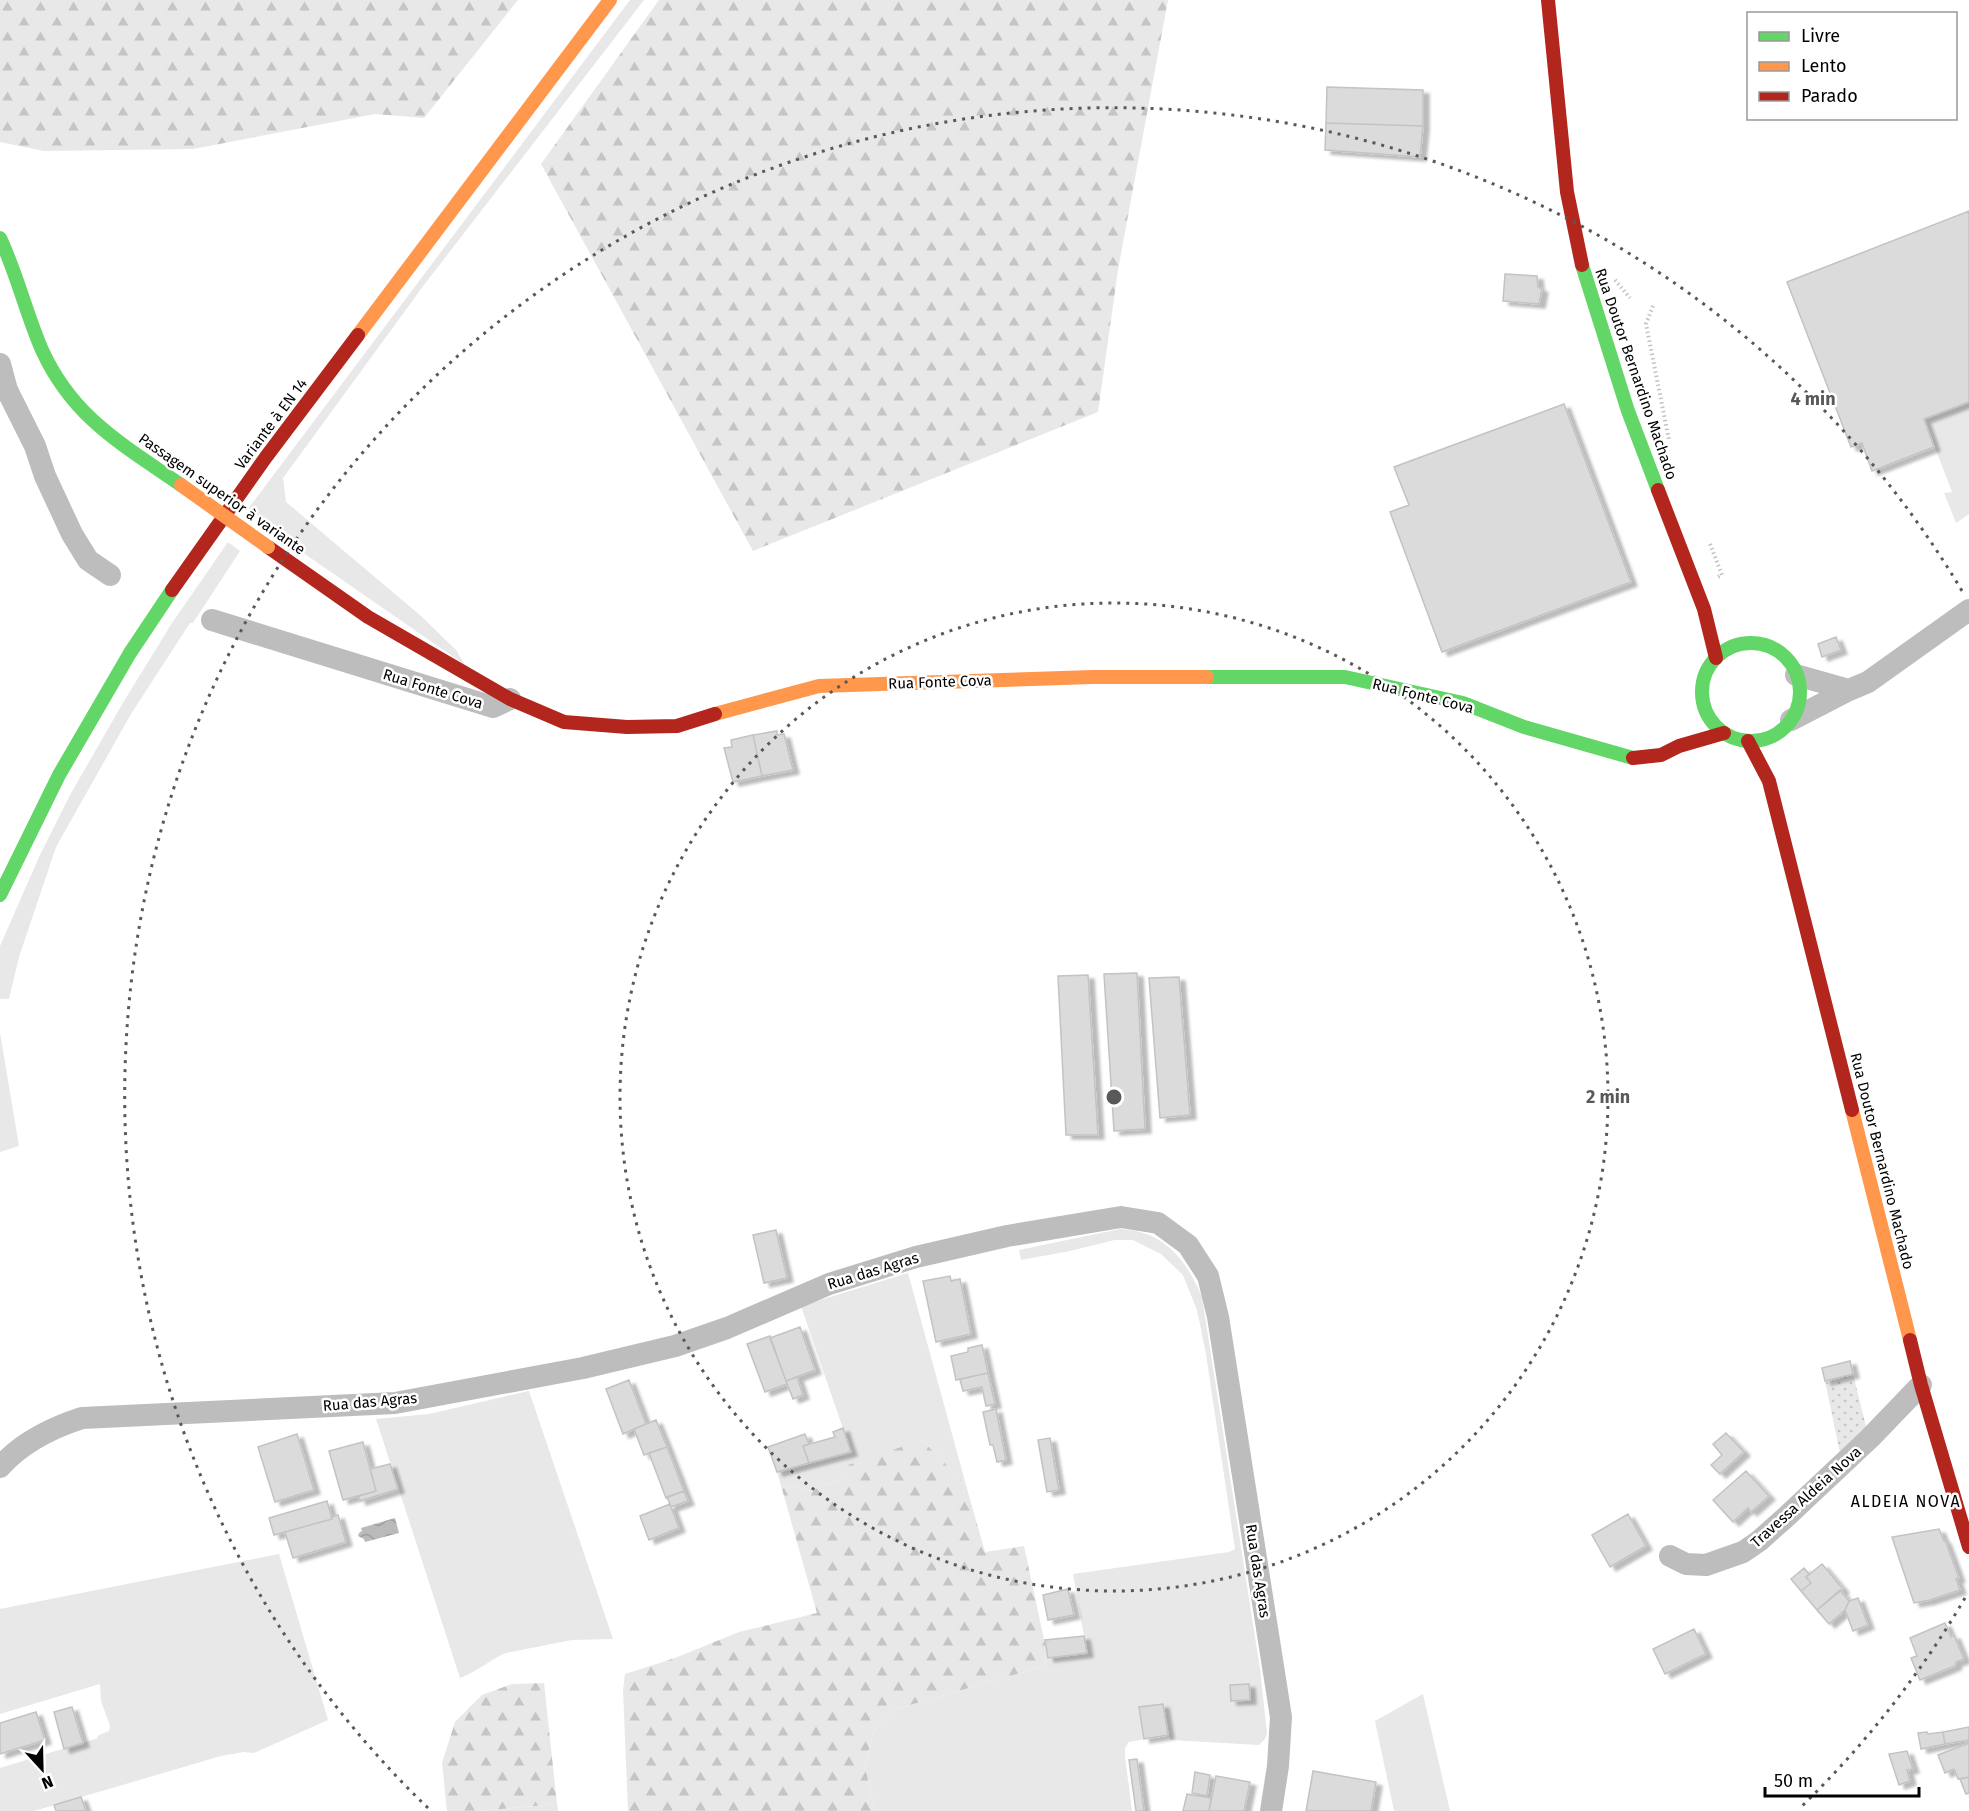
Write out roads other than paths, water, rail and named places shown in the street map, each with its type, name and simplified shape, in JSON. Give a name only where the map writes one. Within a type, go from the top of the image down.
[{"type":"main road","name":"Variante à EN 14","points":[[0,895],[59,775],[93,715],[130,653],[185,571],[266,457],[610,0]]},
{"type":"main road","name":"Rua Doutor Bernardino Machado","points":[[1548,0],[1567,192],[1584,275],[1628,411],[1704,609],[1716,658]]},
{"type":"main road","name":"Passagem superior à variante","points":[[0,238],[10,258],[41,347],[53,373],[69,397],[86,416],[368,617],[510,699]]},
{"type":"main road","name":"Rua Doutor Bernardino Machado","points":[[1704,609],[1746,644]]},
{"type":"main road","points":[[1679,746],[1698,717],[1703,681],[1708,668],[1716,658],[1730,648],[1746,644],[1762,645],[1777,651],[1789,661],[1797,675],[1800,690],[1798,706],[1786,726],[1759,740],[1735,739],[1712,722],[1698,717]]},
{"type":"main road","name":"Rua Fonte Cova","points":[[510,699],[564,722],[627,727],[677,726],[723,711],[819,686],[1094,677],[1344,677],[1463,703],[1524,727],[1631,758],[1661,755],[1679,746],[1724,733]]},
{"type":"main road","name":"Rua Doutor Bernardino Machado","points":[[1769,781],[1786,726]]},
{"type":"main road","name":"Rua Doutor Bernardino Machado","points":[[1748,741],[1769,781],[1921,1386],[1969,1547]]},
{"type":"street","points":[[0,364],[7,390],[35,446],[45,476],[72,534],[88,560],[110,575]]},
{"type":"street","points":[[1786,726],[1849,690],[1868,682],[1969,610]]},
{"type":"street","name":"Rua Fonte Cova","points":[[212,620],[493,707],[510,699]]},
{"type":"street","points":[[1797,675],[1849,690]]},
{"type":"street","name":"Rua das Agras","points":[[0,1467],[24,1445],[42,1433],[82,1418],[395,1403],[583,1368],[675,1346],[727,1328],[829,1284],[928,1254],[1008,1236],[1121,1217],[1158,1223],[1188,1245],[1208,1276],[1218,1317],[1281,1717],[1278,1766],[1271,1811]]},
{"type":"street","name":"Travessa Aldeia Nova","points":[[1670,1556],[1686,1564],[1706,1565],[1743,1552],[1777,1525],[1870,1438],[1921,1386]]},
{"type":"water","points":[[395,1518],[399,1533],[365,1542],[358,1536],[362,1531],[361,1528]]},
{"type":"district","name":"ALDEIA NOVA","points":[[1906,1501]]}]
